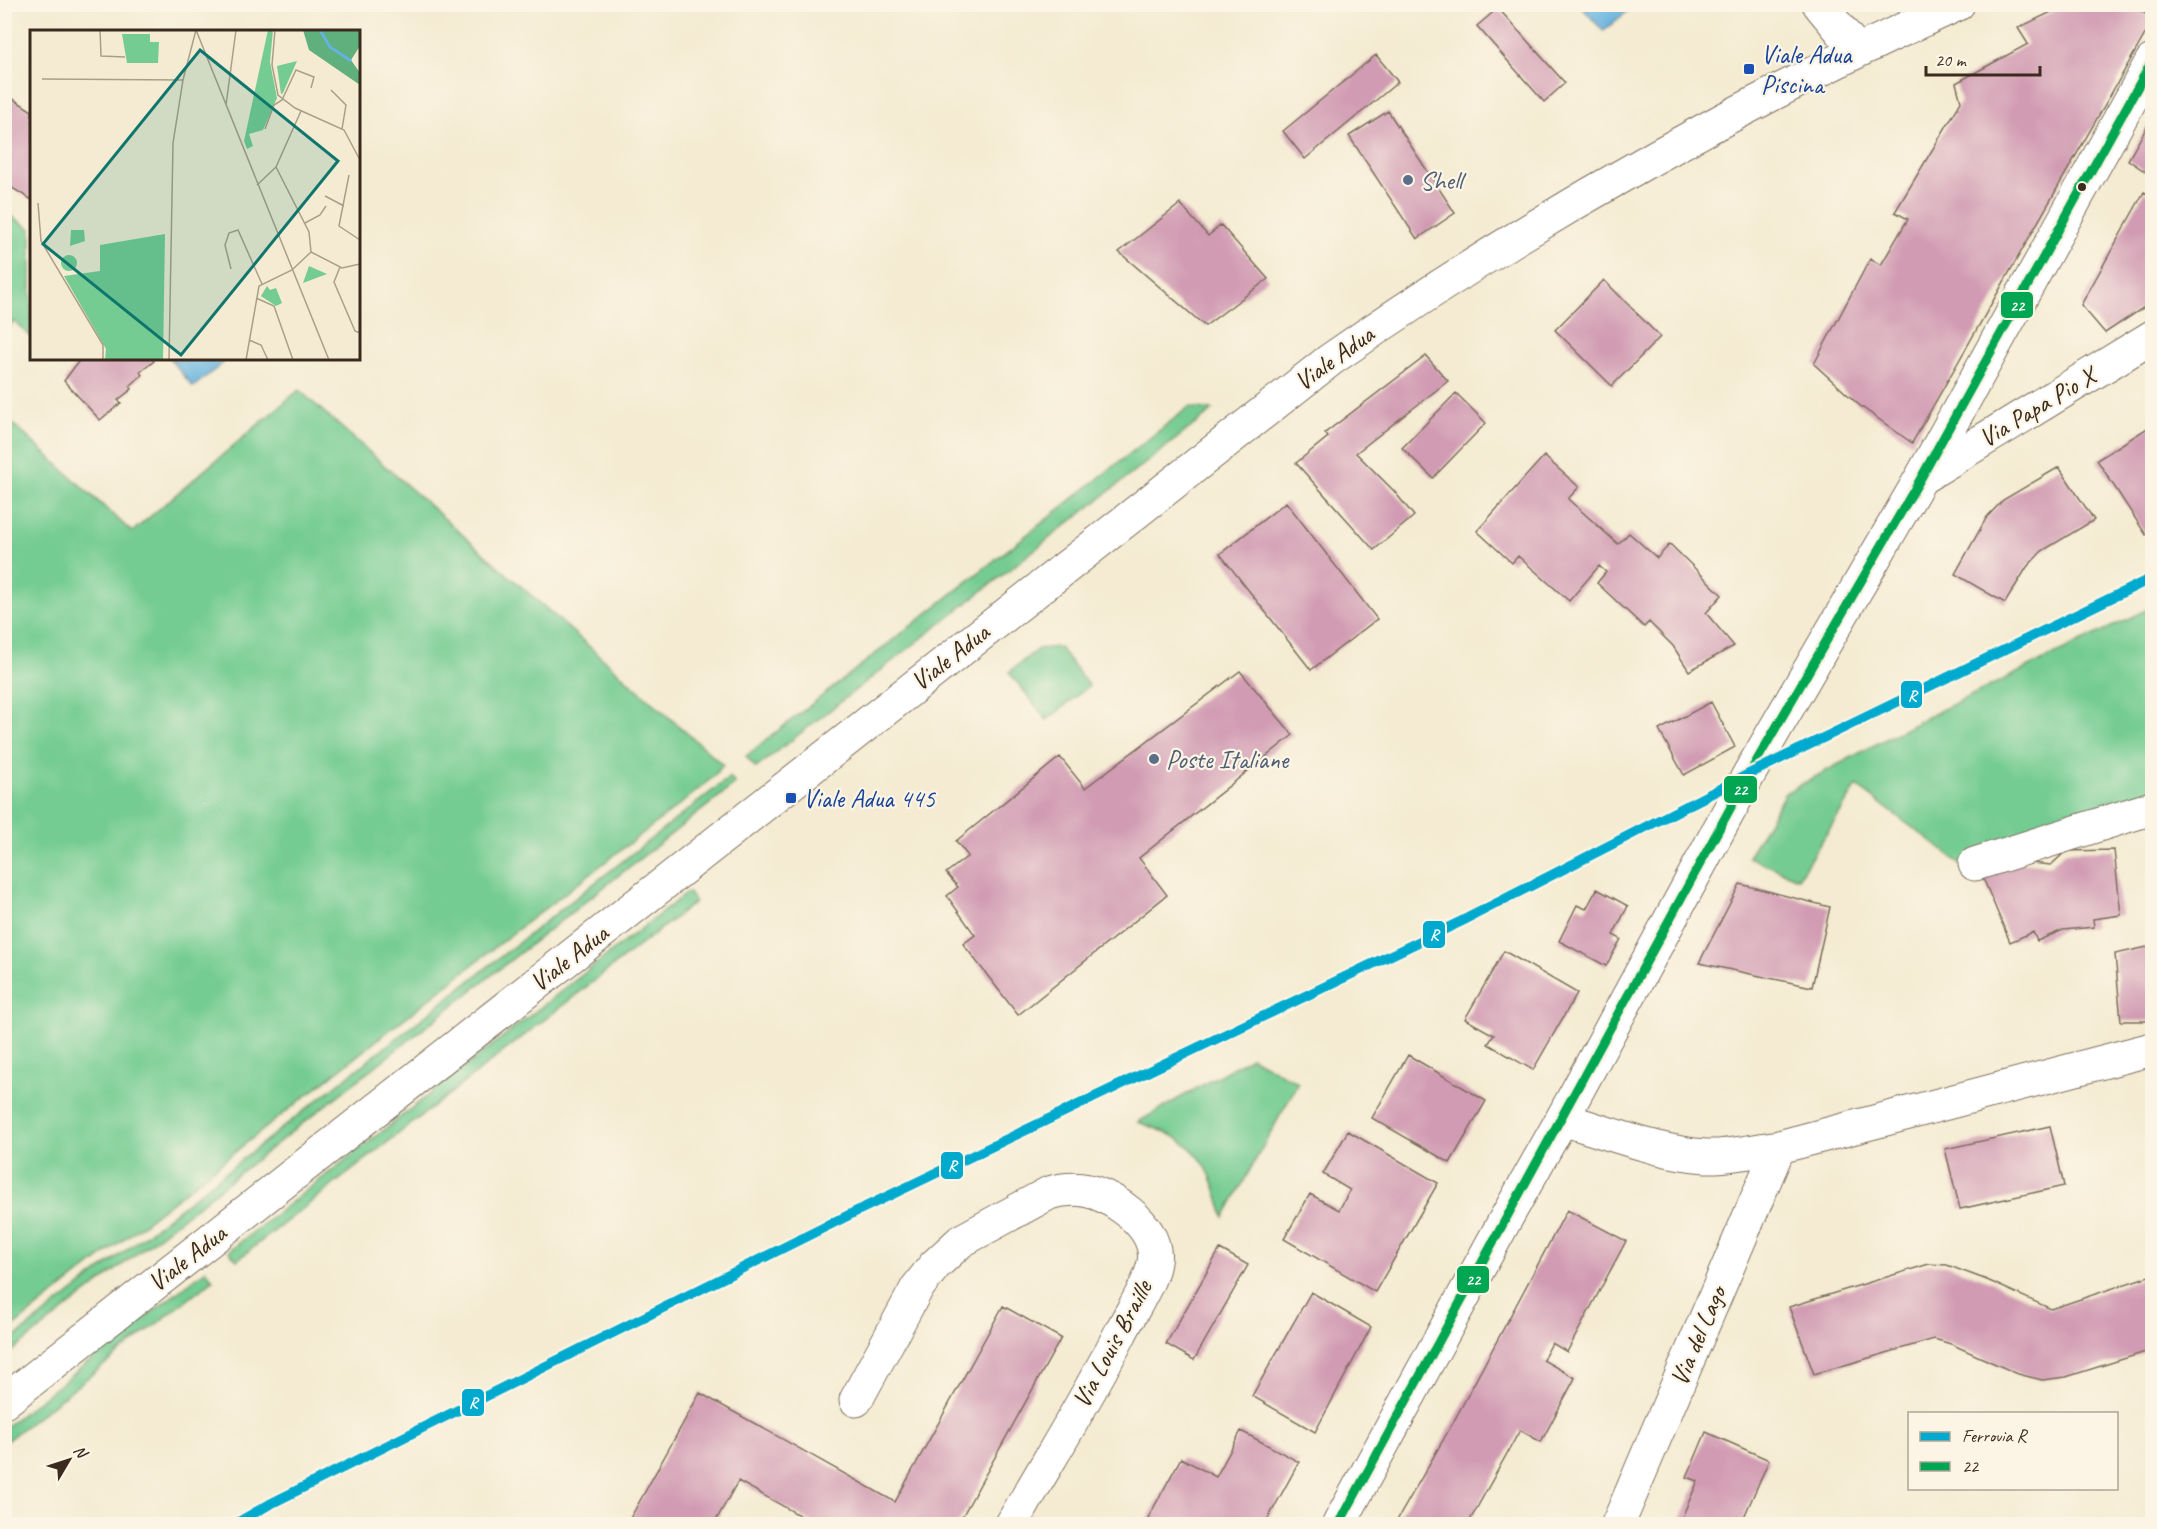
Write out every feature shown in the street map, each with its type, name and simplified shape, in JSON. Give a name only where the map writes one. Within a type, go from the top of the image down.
[{"type":"street","points":[[1820,4],[1857,50]]},
{"type":"street","name":"Viale Adua","points":[[4,1402],[1330,360],[1497,248],[1666,152],[1857,50],[1958,4]]},
{"type":"street","points":[[1339,1524],[1563,1119],[1749,774],[1921,478],[2152,61]]},
{"type":"street","name":"Via Papa Pio X","points":[[1921,478],[2152,337]]},
{"type":"street","points":[[1975,864],[2152,808]]},
{"type":"street","points":[[1563,1119],[1666,1149],[1713,1156],[1779,1147],[2152,1049]]},
{"type":"street","name":"Via del Lago","points":[[1618,1524],[1779,1147]]},
{"type":"street","name":"Via Louis Braille","points":[[856,1400],[925,1276],[961,1241],[1049,1193],[1062,1190],[1087,1189],[1112,1200],[1130,1213],[1142,1224],[1154,1250],[1153,1265],[1148,1281],[1108,1358],[1012,1524]]},
{"type":"green space","points":[[5,212],[30,228],[30,336],[14,321],[5,332]]},
{"type":"green space","points":[[299,390],[723,765],[713,777],[682,803],[504,940],[5,1333],[5,417],[132,532]]},
{"type":"green space","points":[[1189,407],[1213,410],[756,768],[746,756]]},
{"type":"green space","points":[[2152,607],[2152,796],[1961,864],[1857,786],[1798,878],[1748,857],[1785,793],[1923,719]]},
{"type":"green space","points":[[1059,647],[1089,686],[1047,720],[1009,672],[1038,649]]},
{"type":"green space","points":[[730,777],[735,784],[5,1357],[5,1345]]},
{"type":"green space","points":[[688,892],[695,902],[237,1260],[229,1251]]},
{"type":"green space","points":[[1251,1057],[1298,1083],[1224,1217],[1212,1180],[1197,1155],[1174,1137],[1138,1122]]},
{"type":"green space","points":[[206,1270],[213,1280],[5,1442],[5,1427]]},
{"type":"water","points":[[1580,5],[1635,5],[1603,31]]},
{"type":"water","points":[[171,360],[220,360],[223,363],[193,387]]},
{"type":"building","points":[[2068,4],[2130,4],[2152,18],[2152,22],[1912,443],[1859,405],[1814,364],[1870,259],[1881,265],[1908,219],[1895,212],[1961,102],[1956,83],[2028,44],[2018,28]]},
{"type":"building","points":[[1498,8],[1565,83],[1544,102],[1477,26]]},
{"type":"building","points":[[1376,55],[1398,82],[1305,159],[1283,131]]},
{"type":"building","points":[[4,93],[30,110],[30,199],[4,183]]},
{"type":"building","points":[[1388,111],[1455,213],[1417,239],[1349,136]]},
{"type":"building","points":[[2152,118],[2152,176],[2128,160]]},
{"type":"building","points":[[2144,192],[2152,196],[2152,302],[2105,333],[2081,305]]},
{"type":"building","points":[[1180,204],[1208,236],[1221,225],[1268,279],[1205,326],[1119,252]]},
{"type":"building","points":[[1604,280],[1660,337],[1612,386],[1555,330]]},
{"type":"building","points":[[1426,356],[1448,381],[1356,453],[1394,491],[1414,516],[1374,550],[1296,463],[1328,437],[1325,433]]},
{"type":"building","points":[[80,360],[154,361],[140,372],[142,375],[130,386],[132,389],[118,400],[121,403],[100,420],[64,381]]},
{"type":"building","points":[[1456,393],[1486,423],[1433,478],[1402,448]]},
{"type":"building","points":[[2152,425],[2152,530],[2146,535],[2097,460]]},
{"type":"building","points":[[1544,456],[1579,487],[1568,499],[1618,544],[1629,533],[1657,558],[1670,544],[1722,595],[1706,613],[1734,646],[1689,671],[1673,646],[1649,622],[1644,627],[1597,583],[1606,572],[1599,566],[1569,601],[1518,556],[1512,563],[1477,531]]},
{"type":"building","points":[[2059,467],[2094,520],[2042,551],[2027,567],[2005,603],[1955,574],[1987,517],[2003,500]]},
{"type":"building","points":[[1286,502],[1377,619],[1311,670],[1220,554]]},
{"type":"building","points":[[1240,671],[1293,735],[1139,858],[1167,895],[1018,1015],[963,944],[975,935],[947,896],[958,887],[946,873],[968,856],[956,841],[1060,757],[1085,788]]},
{"type":"building","points":[[1711,702],[1735,747],[1684,775],[1659,730]]},
{"type":"building","points":[[2114,850],[2121,915],[2093,919],[2094,927],[2063,930],[2037,941],[2033,932],[2010,942],[1983,878],[2020,862],[2051,865],[2066,851]]},
{"type":"building","points":[[1740,884],[1830,907],[1812,987],[1699,963]]},
{"type":"building","points":[[1597,889],[1628,906],[1613,935],[1621,939],[1606,966],[1559,941],[1577,905],[1586,909]]},
{"type":"building","points":[[2152,946],[2152,1021],[2121,1021],[2115,954]]},
{"type":"building","points":[[1504,951],[1577,993],[1533,1070],[1488,1044],[1494,1035],[1465,1019]]},
{"type":"building","points":[[1408,1055],[1486,1101],[1450,1163],[1372,1118]]},
{"type":"building","points":[[2050,1126],[2064,1186],[1960,1209],[1945,1149]]},
{"type":"building","points":[[1348,1131],[1438,1183],[1375,1292],[1284,1239],[1310,1194],[1339,1210],[1350,1190],[1323,1174]]},
{"type":"building","points":[[1567,1210],[1626,1241],[1567,1352],[1552,1343],[1543,1360],[1575,1378],[1541,1442],[1520,1430],[1468,1524],[1395,1524],[1454,1421]]},
{"type":"building","points":[[1220,1249],[1248,1265],[1194,1360],[1166,1344]]},
{"type":"building","points":[[1929,1264],[1947,1265],[2051,1309],[2152,1275],[2152,1350],[2066,1377],[2042,1380],[2018,1374],[1951,1344],[1934,1339],[1814,1374],[1789,1307]]},
{"type":"building","points":[[1311,1292],[1371,1327],[1315,1432],[1252,1396]]},
{"type":"building","points":[[1003,1306],[1061,1338],[958,1524],[815,1524],[738,1481],[714,1524],[627,1524],[700,1393],[895,1502]]},
{"type":"building","points":[[1241,1431],[1299,1462],[1265,1524],[1159,1524],[1148,1518],[1181,1458],[1216,1477]]},
{"type":"building","points":[[1706,1432],[1769,1460],[1741,1524],[1679,1524],[1698,1481],[1687,1477]]},
{"type":"rail line","name":"R","points":[[235,1524],[270,1504],[857,1211],[1462,921],[1749,774],[2152,578]]},
{"type":"transit line","name":"22","points":[[1339,1524],[1749,774],[1921,478],[2152,61]]},
{"type":"place","name":"Viale Adua Piscina","points":[[1749,69]]},
{"type":"place","name":"Shell","points":[[1408,180]]},
{"type":"place","name":"Poste Italiane","points":[[1154,759]]},
{"type":"place","name":"Viale Adua 445","points":[[791,798]]}]
